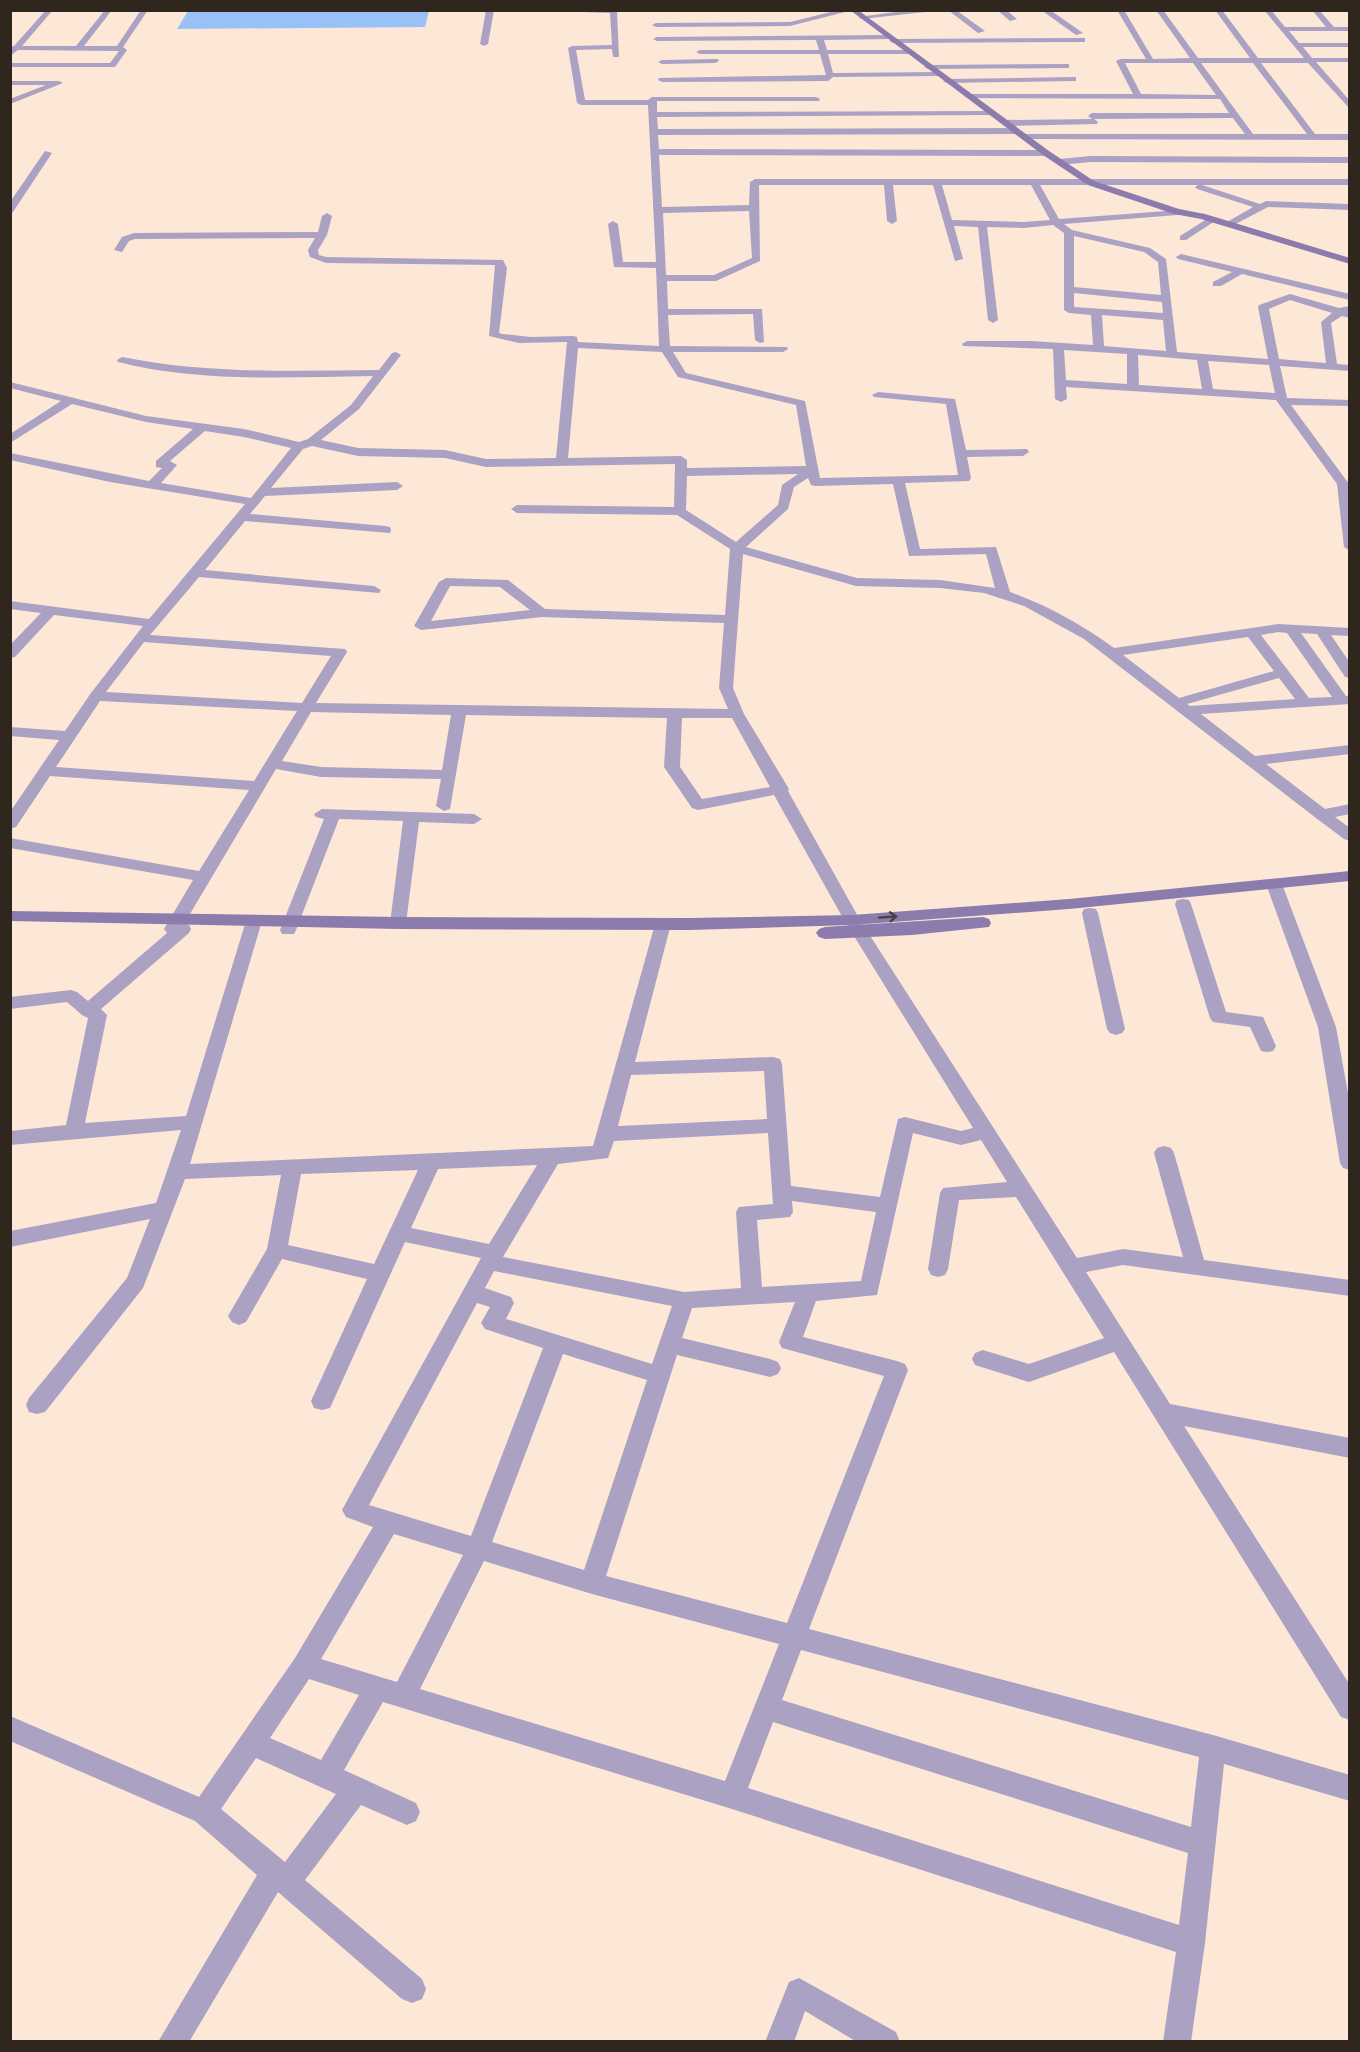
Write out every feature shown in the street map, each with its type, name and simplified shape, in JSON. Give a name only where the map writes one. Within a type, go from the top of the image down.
[{"type":"main road","points":[[851,10],[948,81],[969,100],[1091,183],[1177,212],[1213,219],[1348,260]]},
{"type":"main road","points":[[10,927],[252,925],[662,929],[856,926],[1090,913],[1183,904],[1350,876]]},
{"type":"main road","points":[[856,926],[1069,904],[1276,890],[1350,888]]},
{"type":"main road","points":[[10,916],[177,926]]},
{"type":"main road","points":[[290,926],[398,923],[662,929]]},
{"type":"street","points":[[10,55],[50,10]]},
{"type":"street","points":[[79,48],[109,10]]},
{"type":"street","points":[[119,48],[145,10]]},
{"type":"street","points":[[484,44],[490,10]]},
{"type":"street","points":[[528,10],[613,10],[616,52],[593,48],[572,48],[581,103],[652,102],[652,99],[828,102]]},
{"type":"street","points":[[682,10],[751,10]]},
{"type":"street","points":[[656,25],[790,24],[851,10]]},
{"type":"street","points":[[862,17],[940,10]]},
{"type":"street","points":[[951,10],[981,31]]},
{"type":"street","points":[[1000,10],[1013,20]]},
{"type":"street","points":[[657,39],[1081,37],[1044,10]]},
{"type":"street","points":[[1120,10],[1151,61]]},
{"type":"street","points":[[1160,10],[1194,61],[1251,137]]},
{"type":"street","points":[[1218,10],[1313,137]]},
{"type":"street","points":[[1267,10],[1350,106]]},
{"type":"street","points":[[1315,10],[1332,29]]},
{"type":"street","points":[[1283,29],[1350,29]]},
{"type":"street","points":[[852,38],[857,52]]},
{"type":"street","points":[[820,39],[830,75]]},
{"type":"street","points":[[1296,45],[1350,45]]},
{"type":"street","points":[[14,48],[119,48],[123,50],[106,73]]},
{"type":"street","points":[[662,62],[824,58],[857,52],[918,51]]},
{"type":"street","points":[[700,52],[824,58],[836,63]]},
{"type":"street","points":[[1138,96],[1119,61],[1350,60]]},
{"type":"street","points":[[911,63],[925,65],[1064,63],[1075,82],[948,81]]},
{"type":"street","points":[[10,65],[112,65]]},
{"type":"street","points":[[74,73],[79,65]]},
{"type":"street","points":[[662,80],[828,79],[830,75],[937,74]]},
{"type":"street","points":[[812,79],[820,114],[825,153]]},
{"type":"street","points":[[10,83],[64,82],[10,102]]},
{"type":"street","points":[[1332,87],[1350,87]]},
{"type":"street","points":[[969,100],[1083,96],[1222,97]]},
{"type":"street","points":[[1083,96],[1101,136]]},
{"type":"street","points":[[652,102],[664,349],[682,375],[801,403],[815,482],[965,478],[951,401],[878,395]]},
{"type":"street","points":[[654,115],[991,113]]},
{"type":"street","points":[[895,114],[908,164]]},
{"type":"street","points":[[1005,123],[1236,115]]},
{"type":"street","points":[[654,132],[1349,138]]},
{"type":"street","points":[[655,152],[905,153],[940,171],[1011,183],[1350,182]]},
{"type":"street","points":[[10,210],[25,181],[48,153]]},
{"type":"street","points":[[997,153],[1002,163]]},
{"type":"street","points":[[662,278],[716,278],[757,259],[755,182],[888,183],[940,171],[997,153],[1046,153]]},
{"type":"street","points":[[1059,162],[1091,159],[1350,160]]},
{"type":"street","points":[[940,171],[948,223],[958,259]]},
{"type":"street","points":[[1006,173],[1011,183]]},
{"type":"street","points":[[1186,182],[1261,207]]},
{"type":"street","points":[[888,183],[892,221]]},
{"type":"street","points":[[1035,184],[1056,223],[1069,232],[1147,250],[1163,261],[1172,355]]},
{"type":"street","points":[[1230,224],[1266,204],[1350,207]]},
{"type":"street","points":[[658,210],[754,208]]},
{"type":"street","points":[[948,223],[1024,225],[1177,212]]},
{"type":"street","points":[[327,216],[322,234],[313,250],[315,257],[499,262],[502,268],[493,334],[496,337],[507,338],[573,339],[562,462]]},
{"type":"street","points":[[1183,238],[1213,219]]},
{"type":"street","points":[[613,224],[618,265],[661,265]]},
{"type":"street","points":[[982,224],[993,320]]},
{"type":"street","points":[[1069,232],[1071,290],[1069,310],[1168,317]]},
{"type":"street","points":[[119,250],[125,239],[134,236],[322,234]]},
{"type":"street","points":[[1181,257],[1350,297]]},
{"type":"street","points":[[1217,284],[1241,271]]},
{"type":"street","points":[[1071,290],[1166,299]]},
{"type":"street","points":[[1346,311],[1290,297],[1263,307],[1281,399],[1343,484],[1350,547]]},
{"type":"street","points":[[663,312],[758,311],[760,340]]},
{"type":"street","points":[[1332,367],[1326,322],[1346,311]]},
{"type":"street","points":[[1096,312],[1099,349]]},
{"type":"street","points":[[966,344],[1058,346],[1350,368]]},
{"type":"street","points":[[574,345],[664,349],[783,349]]},
{"type":"street","points":[[1058,346],[1061,399]]},
{"type":"street","points":[[1132,352],[1133,387]]},
{"type":"street","points":[[10,824],[96,696],[152,623],[305,444],[355,407],[396,355]]},
{"type":"street","points":[[1202,357],[1208,392]]},
{"type":"street","points":[[122,360],[151,367],[200,373],[382,373]]},
{"type":"street","points":[[1060,382],[1350,403]]},
{"type":"street","points":[[10,386],[146,419],[358,453],[445,454],[486,463],[681,460],[680,511]]},
{"type":"street","points":[[10,440],[69,401]]},
{"type":"street","points":[[152,485],[171,465],[160,464],[203,427]]},
{"type":"street","points":[[960,454],[1023,452]]},
{"type":"street","points":[[10,456],[152,485],[258,497],[398,486]]},
{"type":"street","points":[[681,472],[813,470]]},
{"type":"street","points":[[813,470],[788,485],[784,506],[737,548],[726,688],[737,714],[856,926],[1350,1708]]},
{"type":"street","points":[[898,480],[914,553],[991,550],[1004,595]]},
{"type":"street","points":[[517,509],[680,511],[737,548],[856,582],[940,584],[986,589],[1029,603],[1089,636],[1350,836]]},
{"type":"street","points":[[241,517],[385,530]]},
{"type":"street","points":[[196,573],[374,590]]},
{"type":"street","points":[[542,613],[503,583],[446,582],[421,626],[542,613],[732,619]]},
{"type":"street","points":[[10,605],[152,623]]},
{"type":"street","points":[[10,654],[51,610]]},
{"type":"street","points":[[1111,653],[1278,628],[1350,632]]},
{"type":"street","points":[[1291,629],[1346,700]]},
{"type":"street","points":[[1321,630],[1350,674]]},
{"type":"street","points":[[1252,632],[1305,703]]},
{"type":"street","points":[[88,1011],[177,926],[203,877],[340,652],[140,638]]},
{"type":"street","points":[[1182,707],[1282,673]]},
{"type":"street","points":[[96,696],[306,707],[737,714]]},
{"type":"street","points":[[1182,707],[1346,700]]},
{"type":"street","points":[[444,806],[459,711]]},
{"type":"street","points":[[675,713],[672,767],[698,805],[781,789]]},
{"type":"street","points":[[10,731],[70,736]]},
{"type":"street","points":[[1252,761],[1350,749]]},
{"type":"street","points":[[272,764],[321,772],[449,775]]},
{"type":"street","points":[[46,771],[258,786]]},
{"type":"street","points":[[1322,815],[1350,808]]},
{"type":"street","points":[[290,926],[327,815],[474,819]]},
{"type":"street","points":[[398,923],[412,817]]},
{"type":"street","points":[[10,843],[203,877]]},
{"type":"street","points":[[1276,890],[1327,1027],[1350,1163]]},
{"type":"street","points":[[1183,904],[1219,1018],[1257,1021],[1268,1046]]},
{"type":"street","points":[[1090,913],[1116,1029]]},
{"type":"street","points":[[37,1405],[136,1282],[178,1172],[252,925]]},
{"type":"street","points":[[178,1172],[602,1153],[662,929]]},
{"type":"street","points":[[10,1003],[71,996],[88,1011],[98,1015],[74,1131]]},
{"type":"street","points":[[624,1069],[773,1064],[783,1212],[746,1212],[752,1295]]},
{"type":"street","points":[[10,1138],[193,1122]]},
{"type":"street","points":[[399,1233],[492,1258],[684,1300],[870,1289],[905,1124],[961,1138],[986,1131]]},
{"type":"street","points":[[606,1134],[777,1126]]},
{"type":"street","points":[[1164,1153],[1196,1267]]},
{"type":"street","points":[[552,1157],[492,1258],[354,1510],[592,1583],[795,1635],[1213,1748],[1350,1788]]},
{"type":"street","points":[[322,1401],[431,1162]]},
{"type":"street","points":[[239,1316],[277,1250],[292,1168]]},
{"type":"street","points":[[938,1269],[950,1193],[1022,1189]]},
{"type":"street","points":[[781,1192],[888,1206]]},
{"type":"street","points":[[10,1239],[164,1209]]},
{"type":"street","points":[[277,1250],[380,1274]]},
{"type":"street","points":[[1071,1268],[1123,1257],[1350,1288]]},
{"type":"street","points":[[732,1796],[897,1370],[790,1342],[809,1292]]},
{"type":"street","points":[[473,1293],[504,1303],[492,1323],[659,1375]]},
{"type":"street","points":[[592,1583],[684,1300]]},
{"type":"street","points":[[983,1359],[1029,1373],[1118,1342]]},
{"type":"street","points":[[403,1695],[478,1549],[556,1343]]},
{"type":"street","points":[[669,1344],[770,1368]]},
{"type":"street","points":[[1162,1412],[1350,1448]]},
{"type":"street","points":[[204,1812],[304,1666],[388,1522]]},
{"type":"street","points":[[304,1666],[732,1796],[1191,1943]]},
{"type":"street","points":[[326,1776],[377,1688]]},
{"type":"street","points":[[766,1707],[1202,1844]]},
{"type":"street","points":[[10,1728],[204,1812],[412,1989]]},
{"type":"street","points":[[251,1742],[407,1812]]},
{"type":"street","points":[[1177,2042],[1191,1943],[1213,1748]]},
{"type":"street","points":[[172,2042],[281,1876],[356,1789]]},
{"type":"street","points":[[779,2042],[799,1992],[886,2042]]},
{"type":"water","points":[[188,11],[429,11],[425,27],[177,29]]}]
